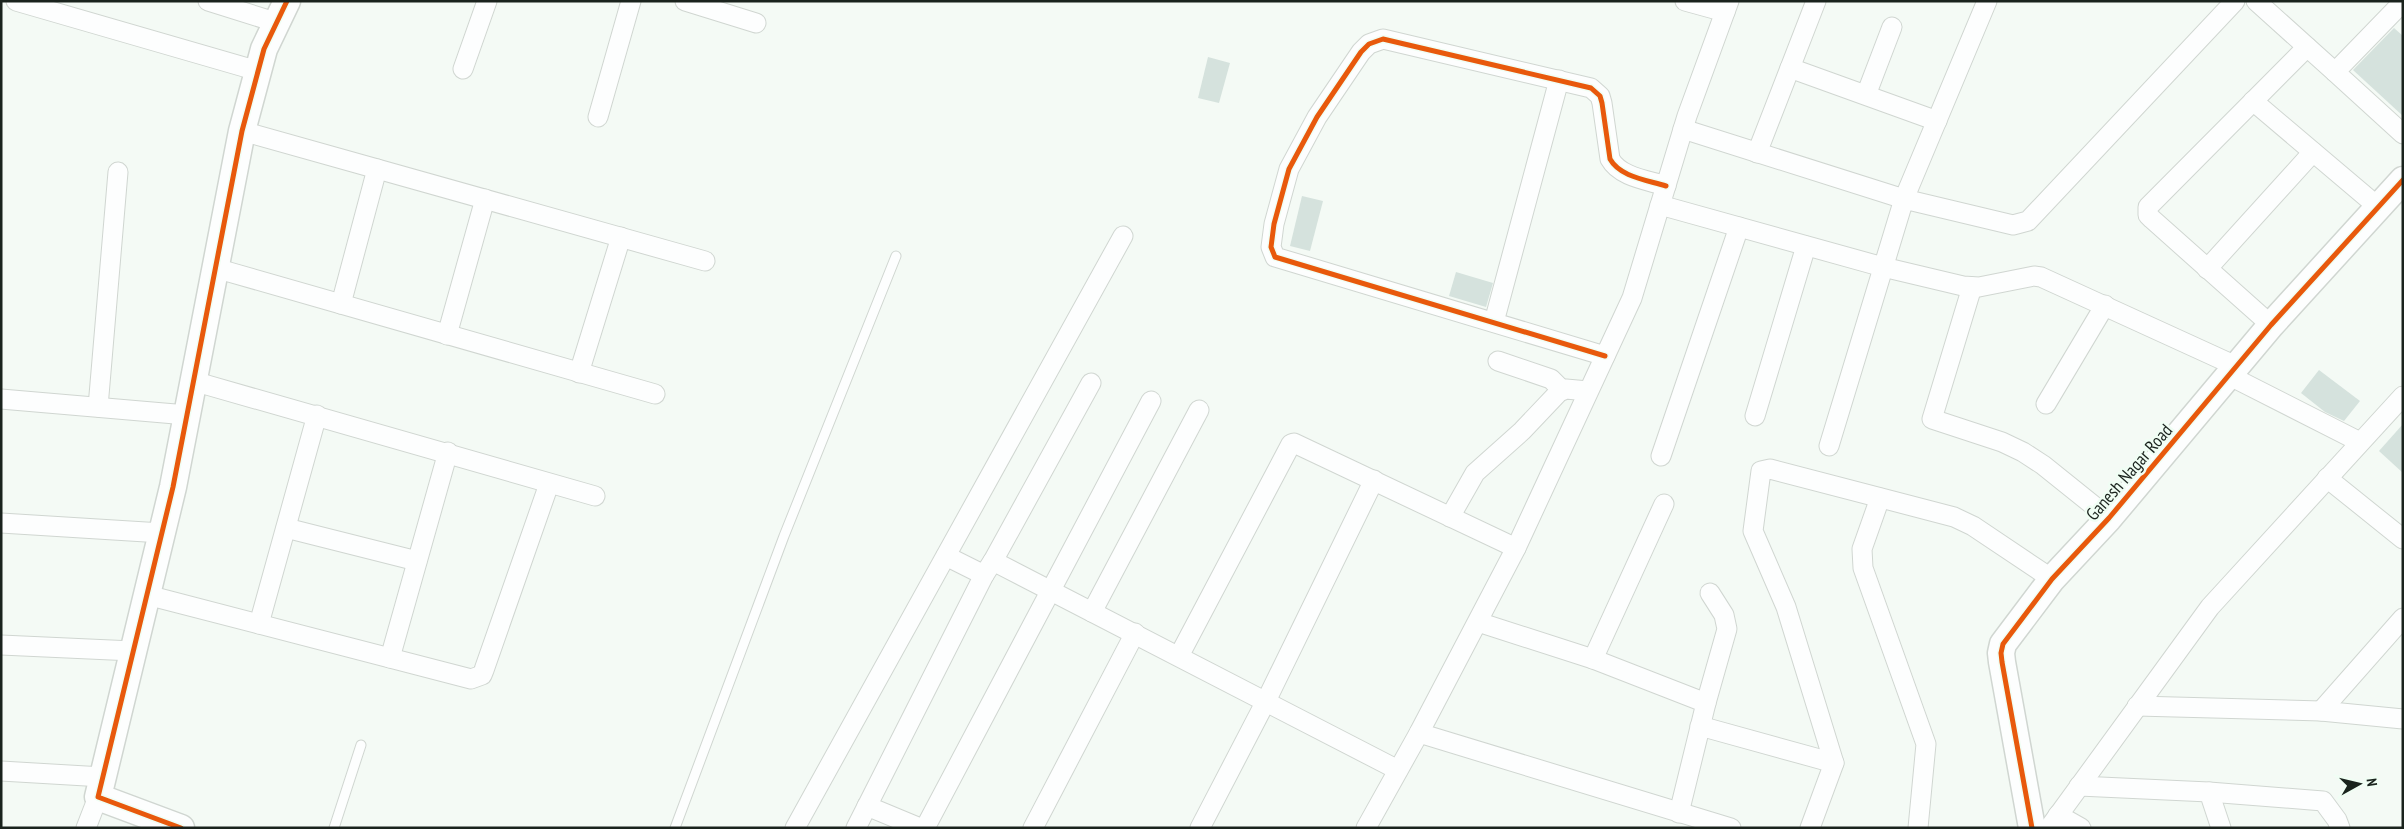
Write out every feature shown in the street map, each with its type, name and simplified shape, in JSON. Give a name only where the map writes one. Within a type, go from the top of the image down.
[{"type":"street","points":[[16,1],[258,71]]},
{"type":"street","points":[[86,828],[100,787],[162,533],[242,131],[264,49],[281,12],[208,1]]},
{"type":"street","points":[[463,69],[487,1]]},
{"type":"street","points":[[598,117],[631,1]]},
{"type":"street","points":[[685,1],[756,23]]},
{"type":"street","points":[[1366,828],[1516,548],[1632,298],[1683,129],[1727,7],[1685,1]]},
{"type":"street","points":[[1757,153],[1816,1]]},
{"type":"street","points":[[1829,446],[1904,199],[1988,1]]},
{"type":"street","points":[[1683,129],[1904,199],[2013,225],[2021,224],[2028,220],[2235,1]]},
{"type":"street","points":[[2256,1],[2403,134]]},
{"type":"street","points":[[2335,72],[2403,2]]},
{"type":"street","points":[[1866,95],[1892,27]]},
{"type":"street","points":[[1604,356],[1275,257],[1271,247],[1274,224],[1289,169],[1317,117],[1368,44],[1383,39],[1591,88],[1600,96],[1610,159],[1614,166],[1620,171],[1666,186]]},
{"type":"street","points":[[2271,325],[2152,219],[2148,215],[2148,207],[2307,47]]},
{"type":"street","points":[[1790,68],[1937,121]]},
{"type":"street","points":[[1494,322],[1559,80]]},
{"type":"street","points":[[2253,101],[2377,206]]},
{"type":"street","points":[[242,131],[705,260]]},
{"type":"street","points":[[2207,269],[2313,152]]},
{"type":"street","points":[[341,304],[377,169]]},
{"type":"street","points":[[98,407],[118,172]]},
{"type":"street","name":"Ganesh Nagar Road","points":[[2032,828],[2001,653],[2003,644],[2052,579],[2109,518],[2271,325],[2377,206],[2403,180]]},
{"type":"street","points":[[447,335],[485,199]]},
{"type":"street","points":[[1660,205],[1883,267],[1972,287],[2034,276],[2041,277],[2105,306],[2234,371],[2360,442]]},
{"type":"street","points":[[1661,456],[1738,227]]},
{"type":"street","points":[[795,828],[1124,236]]},
{"type":"street","points":[[579,373],[621,237]]},
{"type":"street","points":[[1755,416],[1806,246]]},
{"type":"street","points":[[215,268],[655,394]]},
{"type":"street","points":[[1972,287],[1932,419],[2002,442],[2023,452],[2043,465],[2109,518]]},
{"type":"street","points":[[2046,404],[2105,306]]},
{"type":"street","points":[[1498,361],[1551,379],[1562,390],[1588,392]]},
{"type":"street","points":[[193,381],[448,452],[549,484],[595,496]]},
{"type":"street","points":[[856,828],[988,568],[1092,383]]},
{"type":"street","points":[[1450,517],[1475,473],[1522,431],[1562,390]]},
{"type":"street","points":[[2082,828],[2053,821],[2210,607],[2403,396]]},
{"type":"street","points":[[1,399],[187,415]]},
{"type":"street","points":[[925,828],[1151,401]]},
{"type":"street","points":[[1092,612],[1199,410]]},
{"type":"street","points":[[259,624],[318,415]]},
{"type":"street","points":[[1179,656],[1291,444],[1297,444],[1516,548]]},
{"type":"street","points":[[390,658],[448,452]]},
{"type":"street","points":[[1810,828],[1834,763],[1786,607],[1754,531],[1759,474],[1764,469],[1770,469],[1954,517],[1973,526],[2052,579]]},
{"type":"street","points":[[2327,478],[2403,539]]},
{"type":"street","points":[[1200,828],[1266,701],[1374,480]]},
{"type":"street","points":[[147,595],[471,679],[482,675],[549,484]]},
{"type":"street","points":[[1880,498],[1861,557],[1863,568],[1926,744],[1918,828]]},
{"type":"street","points":[[1593,659],[1664,504]]},
{"type":"street","points":[[1,522],[162,533]]},
{"type":"street","points":[[286,528],[418,561]]},
{"type":"street","points":[[946,556],[988,568],[1050,590],[1398,770]]},
{"type":"street","points":[[1679,813],[1706,703],[1727,629],[1724,615],[1710,593]]},
{"type":"street","points":[[2321,711],[2403,618]]},
{"type":"street","points":[[1478,622],[1593,659],[1706,703]]},
{"type":"street","points":[[1033,828],[1135,633]]},
{"type":"street","points":[[1,645],[133,651]]},
{"type":"street","points":[[2137,706],[2321,711],[2403,719]]},
{"type":"street","points":[[1700,726],[1834,763]]},
{"type":"street","points":[[1419,732],[1731,828]]},
{"type":"street","points":[[1,771],[100,787],[151,823],[181,828]]},
{"type":"street","points":[[2079,786],[2209,792],[2323,801],[2337,820],[2340,828]]},
{"type":"street","points":[[2209,792],[2221,828]]},
{"type":"street","points":[[868,806],[920,828]]},
{"type":"lane","points":[[675,828],[784,536],[896,256]]},
{"type":"lane","points":[[334,828],[361,746]]},
{"type":"building","points":[[2394,28],[2403,36],[2403,116],[2353,70]]},
{"type":"building","points":[[1208,57],[1230,63],[1219,103],[1198,98]]},
{"type":"building","points":[[1302,196],[1323,201],[1310,251],[1290,246]]},
{"type":"building","points":[[1456,272],[1493,283],[1486,307],[1449,296]]},
{"type":"building","points":[[2319,370],[2360,401],[2344,421],[2325,412],[2301,393]]},
{"type":"building","points":[[2403,424],[2403,473],[2379,451]]},
{"type":"cycle path","points":[[181,828],[98,797],[173,487],[242,131],[264,49],[287,1]]},
{"type":"cycle path","points":[[1605,356],[1275,257],[1271,247],[1274,224],[1289,169],[1317,117],[1361,52],[1369,44],[1383,39],[1591,88],[1600,96],[1610,159],[1614,165],[1627,174],[1666,186]]},
{"type":"cycle path","points":[[2032,828],[2002,662],[2003,644],[2052,579],[2109,518],[2271,325],[2403,180]]}]
